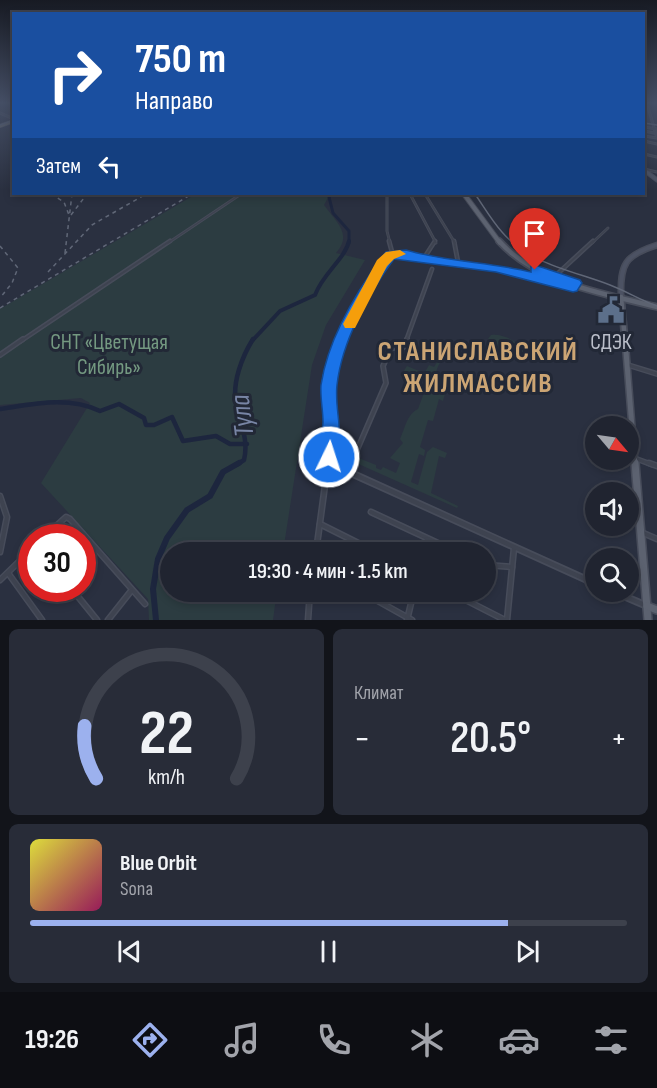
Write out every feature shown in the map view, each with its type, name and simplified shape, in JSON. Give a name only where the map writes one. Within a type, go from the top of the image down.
[{"type":"main road","points":[[645,171],[657,180]]},
{"type":"main road","points":[[465,195],[504,247],[528,266],[554,277],[657,307]]},
{"type":"main road","points":[[630,416],[620,276],[626,259],[638,251],[657,245]]},
{"type":"main road","points":[[635,470],[648,620]]},
{"type":"main road","points":[[647,606],[657,610]]},
{"type":"street","points":[[656,134],[657,138]]},
{"type":"street","points":[[0,355],[240,195]]},
{"type":"street","points":[[317,542],[332,421],[329,386],[338,351],[373,279],[390,255],[387,195]]},
{"type":"street","points":[[411,195],[436,243],[428,250],[424,258]]},
{"type":"street","points":[[426,195],[457,246],[458,262]]},
{"type":"street","points":[[554,277],[608,228]]},
{"type":"street","points":[[390,255],[406,254],[496,268],[573,288],[575,283]]},
{"type":"street","points":[[432,269],[404,347],[391,348],[383,366],[386,383],[351,464],[351,473],[585,579]]},
{"type":"street","points":[[626,365],[657,374]]},
{"type":"street","points":[[329,457],[351,464]]},
{"type":"street","points":[[639,459],[657,466]]},
{"type":"street","points":[[0,496],[7,517],[0,552]]},
{"type":"street","points":[[371,512],[435,542]]},
{"type":"street","points":[[58,524],[66,517],[74,524]]},
{"type":"street","points":[[320,524],[356,542]]},
{"type":"street","points":[[641,532],[657,539]]},
{"type":"street","points":[[470,602],[506,620],[514,548]]},
{"type":"street","points":[[96,550],[145,604]]},
{"type":"street","points":[[0,580],[18,563]]},
{"type":"street","points":[[496,566],[512,567]]},
{"type":"street","points":[[8,573],[42,620]]},
{"type":"street","points":[[108,620],[131,591]]},
{"type":"street","points":[[82,602],[97,620]]},
{"type":"street","points":[[309,620],[310,602]]},
{"type":"street","points":[[379,602],[409,619],[412,602]]},
{"type":"street","points":[[638,602],[647,606]]},
{"type":"green space","name":"СНТ «Цветущая Сибирь»","points":[[194,195],[329,195],[324,205],[338,223],[343,234],[341,246],[336,253],[365,260],[326,325],[312,365],[285,542],[160,542],[160,602],[275,602],[273,620],[149,620],[148,599],[96,543],[96,524],[79,524],[41,483],[90,403],[81,398],[0,405],[0,309]]},
{"type":"green space","points":[[491,335],[504,336],[513,341],[524,350],[524,355],[516,359],[493,347],[488,339]]},
{"type":"green space","points":[[456,346],[438,366],[437,380],[440,378],[449,380],[443,401],[439,399],[433,421],[428,420],[420,447],[425,450],[424,456],[419,454],[411,482],[418,485],[427,452],[433,447],[447,453],[445,458],[439,456],[431,493],[458,506],[457,508],[354,462],[356,457],[376,465],[376,468],[381,470],[383,467],[396,473],[400,463],[390,458],[403,443],[400,439],[405,426],[411,414],[418,409],[428,382],[403,372],[407,366],[431,376],[425,372],[429,365],[434,367],[447,347]]},
{"type":"waterway","name":"Тула","points":[[331,195],[329,197],[333,213],[349,231],[349,241]]},
{"type":"waterway","name":"Тула","points":[[252,341],[280,311],[315,295],[323,280],[347,248],[349,241]]},
{"type":"waterway","name":"Тула","points":[[245,444],[236,404],[235,387],[242,362],[253,339]]},
{"type":"waterway","points":[[0,409],[63,402],[88,406],[100,411],[119,404],[144,418],[146,425],[154,425],[172,417],[183,441],[216,436],[230,444],[245,444]]},
{"type":"waterway","name":"Тула","points":[[236,465],[244,460],[245,444]]},
{"type":"waterway","name":"Тула","points":[[156,620],[153,589],[158,559],[167,538],[187,510],[210,496],[223,472],[239,463]]},
{"type":"tram line","points":[[476,195],[502,232],[525,252],[657,306]]},
{"type":"railway","points":[[53,195],[64,202],[69,215]]},
{"type":"railway","points":[[65,253],[72,195]]},
{"type":"railway","points":[[71,215],[86,195]]},
{"type":"railway","points":[[48,272],[92,225],[144,195]]},
{"type":"railway","points":[[0,308],[190,195]]},
{"type":"railway","points":[[0,246],[18,268],[12,283],[0,298]]},
{"type":"slow traffic","points":[[350,324],[382,263],[390,255],[400,254]]},
{"type":"place","name":"СДЭК","points":[[611,310]]},
{"type":"district","name":"СТАНИСЛАВСКИЙ ЖИЛМАССИВ","points":[[478,366]]},
{"type":"route","points":[[329,457],[332,421],[329,402],[331,374],[342,340],[382,263],[390,255],[406,254],[419,259],[496,268],[573,288],[575,286],[575,283],[535,270]]}]
